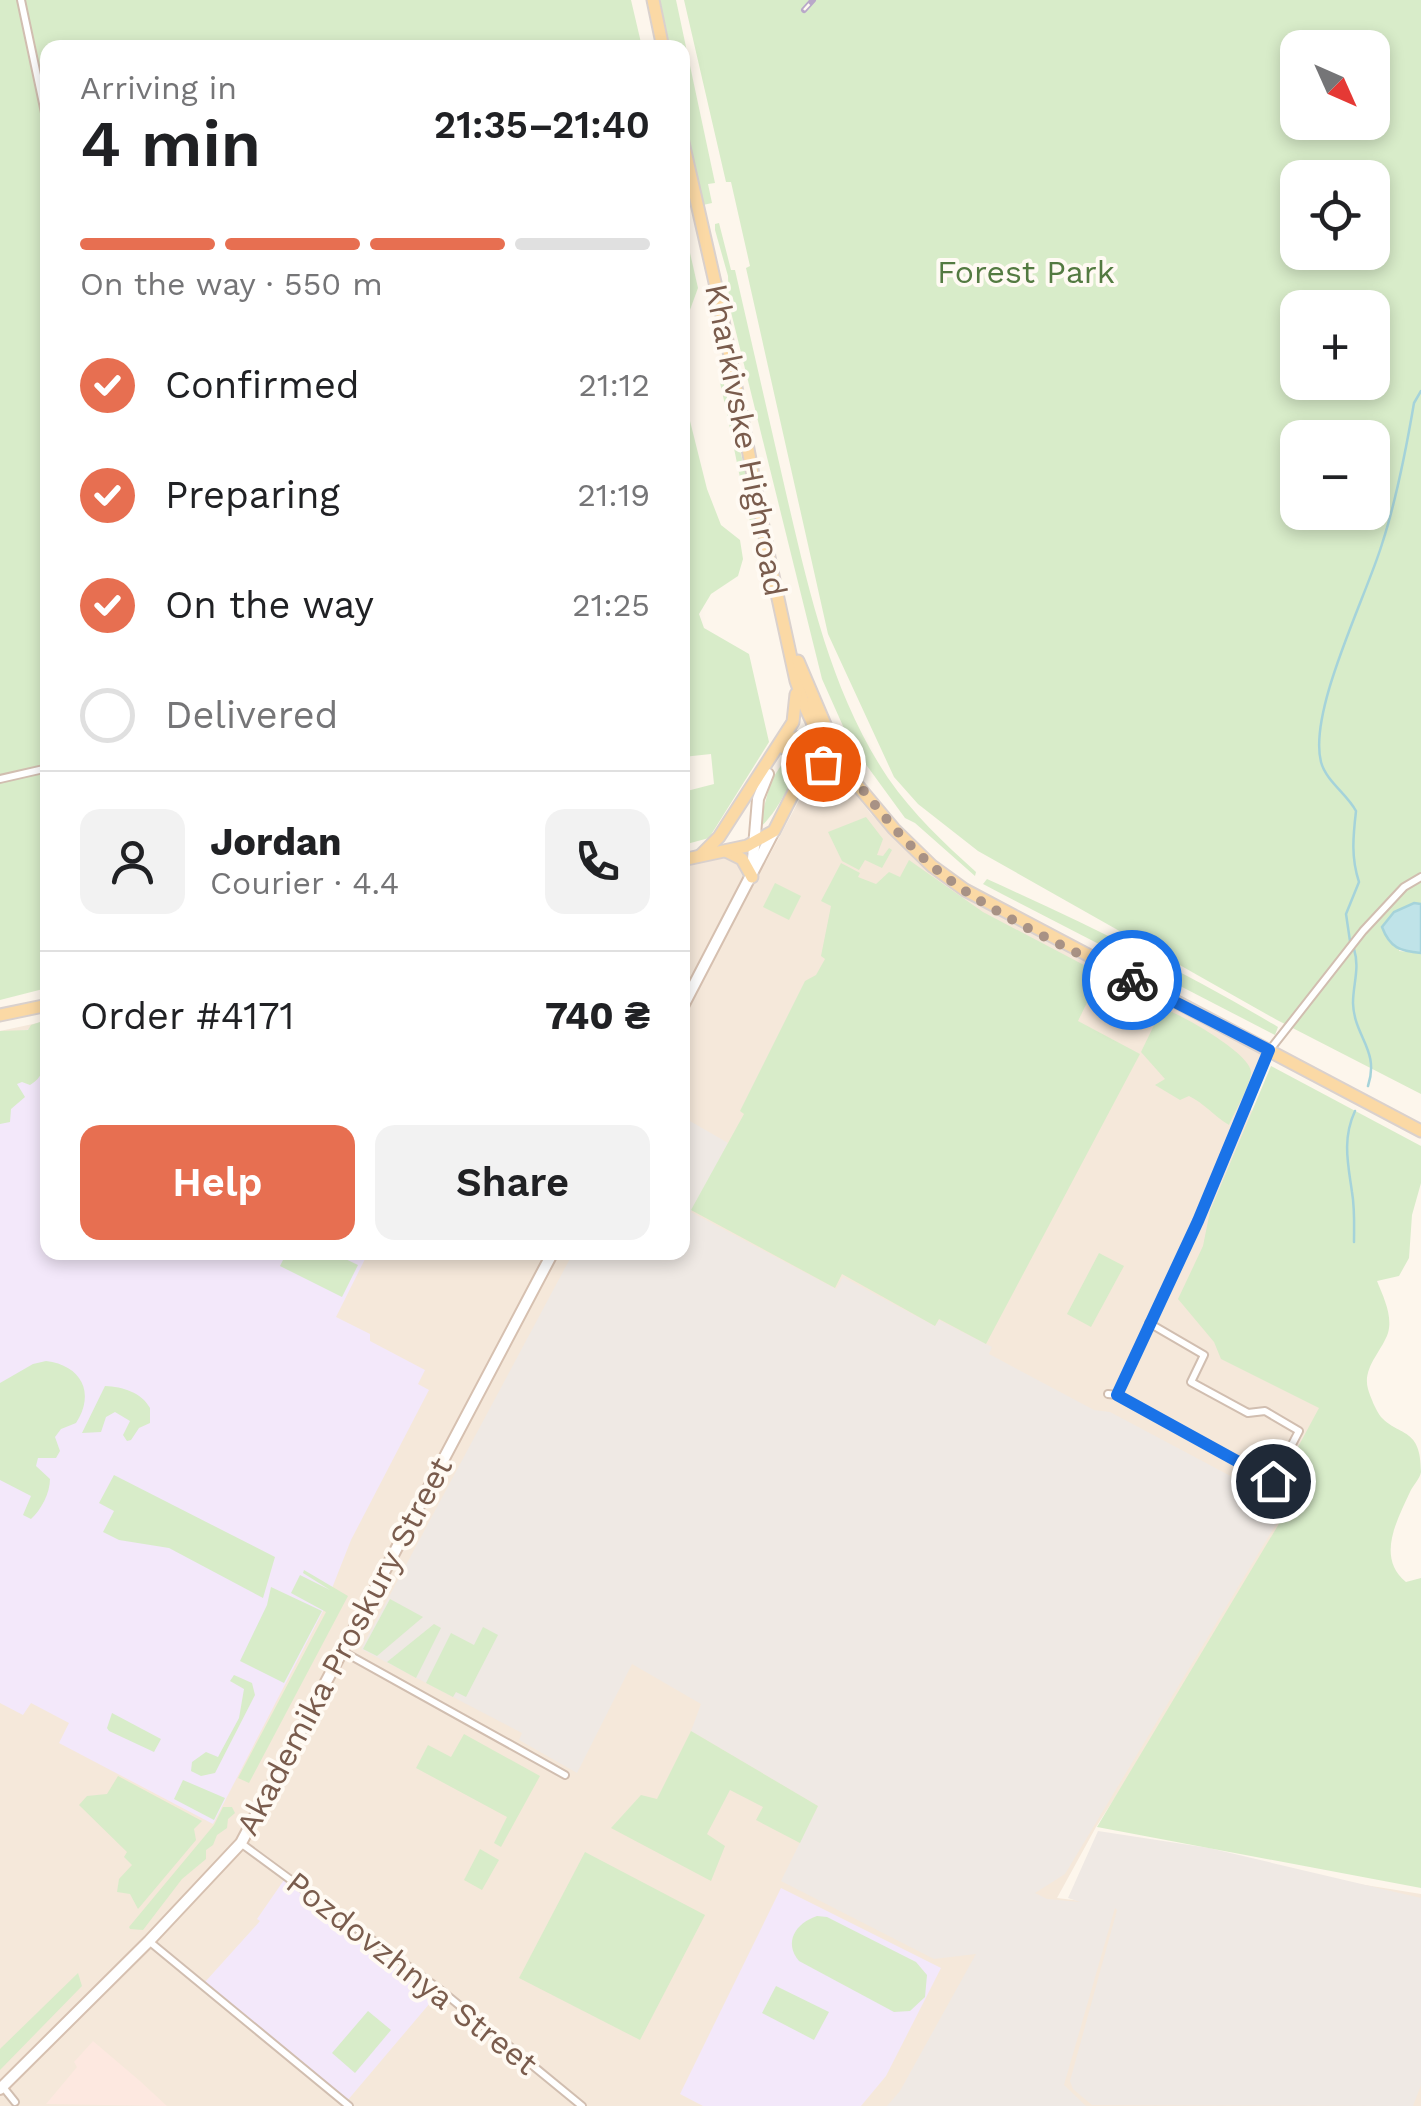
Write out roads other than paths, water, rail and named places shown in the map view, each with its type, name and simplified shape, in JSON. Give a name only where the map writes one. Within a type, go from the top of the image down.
[{"type":"main road","points":[[653,0],[661,40]]},
{"type":"main road","name":"Kharkivske Highroad","points":[[690,176],[796,681],[817,736],[894,828],[952,881],[1009,915],[1421,1131]]},
{"type":"main road","name":"Kharkivske Highroad","points":[[784,625],[840,759]]},
{"type":"main road","points":[[701,855],[724,840],[784,748],[795,717],[796,681]]},
{"type":"main road","points":[[690,858],[726,851],[774,831],[805,772],[817,736],[813,701]]},
{"type":"main road","points":[[701,855],[724,829],[795,717]]},
{"type":"main road","points":[[784,748],[794,738],[817,736]]},
{"type":"main road","points":[[805,772],[840,759]]},
{"type":"main road","points":[[726,851],[742,859],[752,876]]},
{"type":"main road","points":[[0,1016],[40,1007]]},
{"type":"street","points":[[21,0],[40,89]]},
{"type":"street","points":[[0,779],[40,770]]},
{"type":"street","points":[[752,876],[758,798],[768,774]]},
{"type":"street","points":[[690,993],[774,831]]},
{"type":"street","points":[[1149,1323],[1204,1355],[1191,1382],[1248,1413],[1265,1412],[1300,1431],[1273,1481],[1113,1395],[1198,1221],[1269,1050],[1363,931],[1404,887],[1421,877]]},
{"type":"street","name":"Akademika Proskury Street","points":[[1,2088],[149,1941],[240,1843],[549,1260]]},
{"type":"street","points":[[342,1651],[565,1775]]},
{"type":"street","name":"Pozdovzhnya Street","points":[[240,1843],[443,1992],[582,2106]]},
{"type":"street","points":[[149,1941],[349,2106]]},
{"type":"street","points":[[1,2088],[15,2102]]},
{"type":"water","points":[[1421,904],[1421,953],[1397,947],[1382,927],[1394,912]]},
{"type":"waterway","points":[[1350,941],[1346,914],[1359,882],[1353,847],[1356,811],[1324,769],[1319,740],[1330,685],[1387,527],[1414,403],[1421,391]]},
{"type":"waterway","points":[[1354,949],[1354,1015],[1371,1063],[1368,1086]]},
{"type":"waterway","points":[[1354,1242],[1347,1152],[1355,1111]]},
{"type":"railway","points":[[804,10],[813,0]]},
{"type":"park label","name":"Forest Park","points":[[1026,272]]}]
